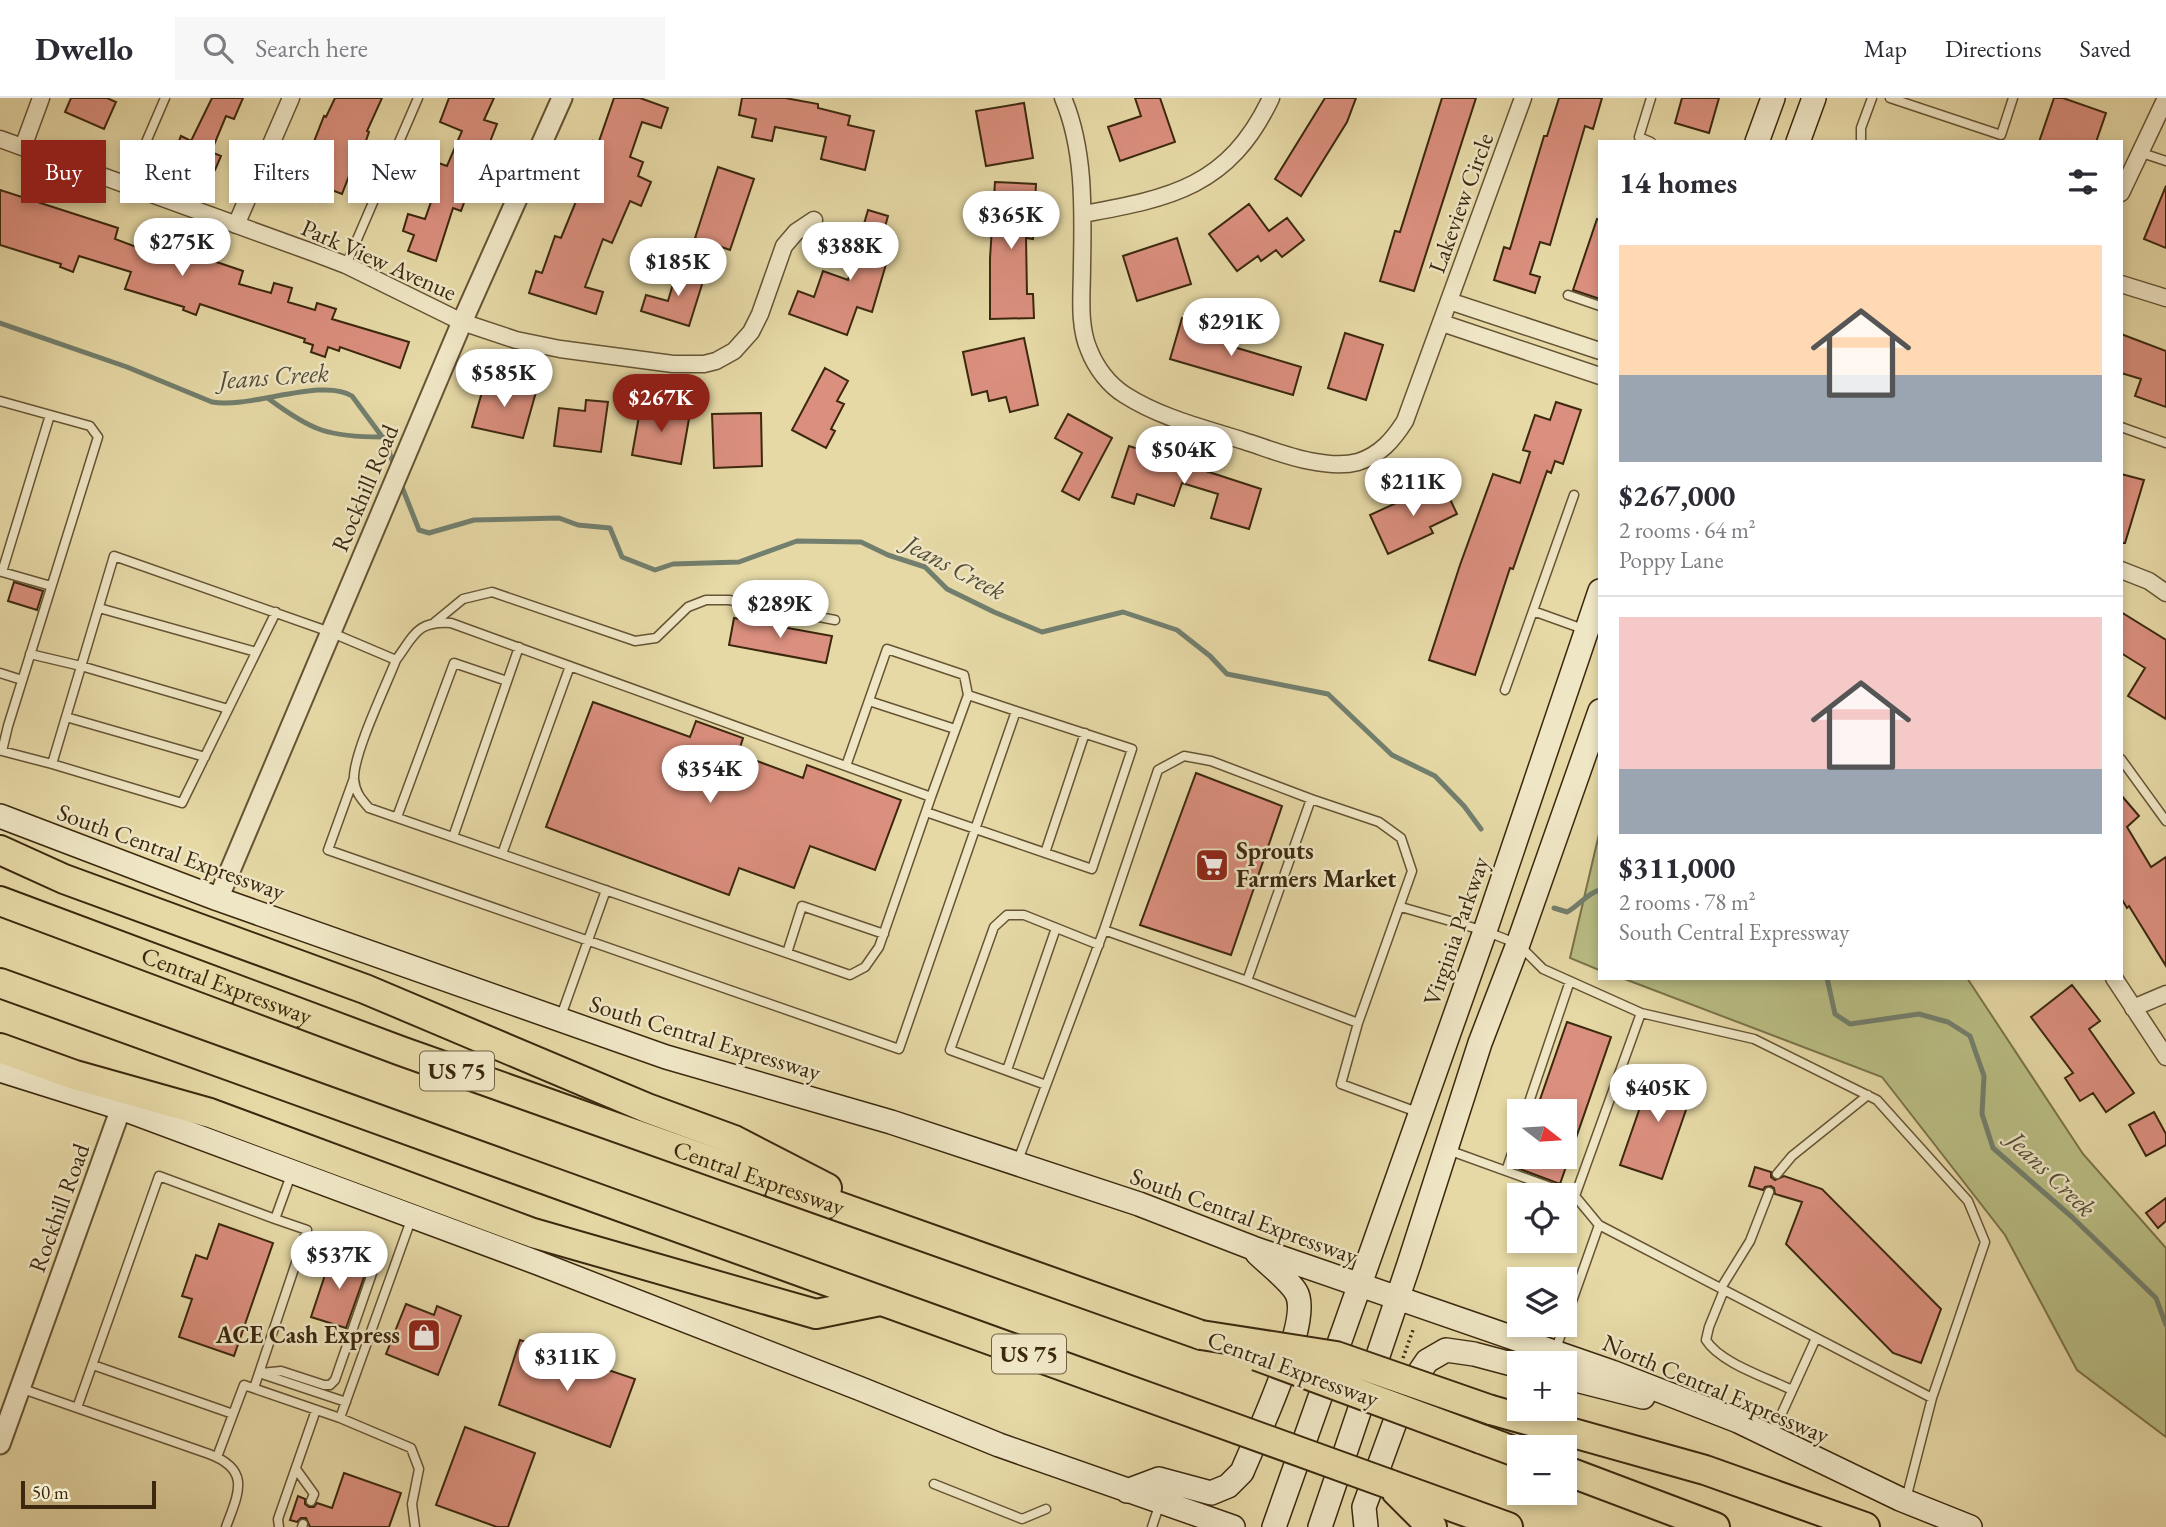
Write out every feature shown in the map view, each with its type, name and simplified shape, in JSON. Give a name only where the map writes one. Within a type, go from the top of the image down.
[{"type":"highway","points":[[0,850],[64,878],[365,989],[647,1108],[734,1140],[916,1235]]},
{"type":"highway","name":"Central Expressway","points":[[0,901],[414,1056],[1201,1335],[1507,1449]]},
{"type":"highway","name":"US 75","points":[[0,983],[1508,1527]]},
{"type":"highway","points":[[0,1048],[75,1075],[210,1113],[533,1233],[571,1244],[816,1314],[881,1300]]},
{"type":"highway","points":[[1201,1335],[1336,1356],[1491,1410],[1705,1470],[1866,1527]]},
{"type":"highway","points":[[1577,1476],[1714,1527]]},
{"type":"highway","points":[[1389,1484],[1432,1527]]},
{"type":"main road","points":[[1758,140],[1773,98]]},
{"type":"main road","points":[[1799,140],[1814,98]]},
{"type":"main road","name":"Virginia Parkway","points":[[1274,1527],[1485,931],[1598,597]]},
{"type":"main road","points":[[1320,1527],[1480,1043],[1598,717]]},
{"type":"main road","name":"South Central Expressway","points":[[0,816],[218,899],[666,1057],[891,1122],[1139,1204],[1397,1299]]},
{"type":"main road","points":[[0,1070],[121,1108],[538,1263],[999,1445],[1233,1527]]},
{"type":"main road","points":[[1127,1491],[1159,1479],[1211,1493],[1228,1486],[1242,1472],[1295,1339],[1299,1311],[1297,1293],[1253,1248]]},
{"type":"main road","name":"North Central Expressway","points":[[1397,1299],[1552,1351]]},
{"type":"main road","points":[[1366,1527],[1364,1507],[1401,1405],[1406,1392],[1427,1361],[1446,1350],[1507,1363]]},
{"type":"main road","name":"North Central Expressway","points":[[1577,1360],[1738,1422],[1905,1501],[1970,1527]]},
{"type":"main road","points":[[1577,1380],[1738,1422]]},
{"type":"street","points":[[26,140],[41,98]]},
{"type":"street","points":[[236,225],[291,98]]},
{"type":"street","name":"Rockhill Road","points":[[218,899],[461,323],[562,98]]},
{"type":"street","name":"Lakeview Circle","points":[[1063,98],[1074,133],[1079,162],[1083,214],[1084,330],[1091,356],[1108,381],[1124,395],[1178,420],[1308,461],[1339,464],[1357,462],[1376,454],[1392,441],[1405,422],[1523,98]]},
{"type":"street","points":[[1083,214],[1156,200],[1179,192],[1214,173],[1246,140],[1271,98]]},
{"type":"street","points":[[2123,188],[2166,98]]},
{"type":"street","name":"Park View Avenue","points":[[0,139],[21,146]]},
{"type":"street","name":"Park View Avenue","points":[[178,203],[346,265],[461,323],[516,340],[560,349],[673,364],[716,361],[734,351],[751,332],[760,314],[784,246],[796,232],[814,220]]},
{"type":"street","points":[[2123,285],[2166,298]]},
{"type":"street","points":[[1449,300],[1598,350]]},
{"type":"street","points":[[1442,323],[1598,375]]},
{"type":"street","points":[[2123,571],[2149,581],[2166,593]]},
{"type":"street","points":[[2115,980],[2166,1056]]},
{"type":"street","points":[[2133,1009],[2166,994]]},
{"type":"street","name":"Rockhill Road","points":[[0,1444],[121,1108]]},
{"type":"lane","points":[[147,140],[165,98]]},
{"type":"lane","points":[[346,265],[418,98]]},
{"type":"lane","points":[[1647,140],[1639,136],[1651,98]]},
{"type":"lane","points":[[1861,140],[1861,128],[1872,98]]},
{"type":"lane","points":[[1890,98],[2000,138],[2013,98]]},
{"type":"lane","points":[[2139,152],[2166,161]]},
{"type":"lane","points":[[1568,295],[1598,305]]},
{"type":"lane","points":[[0,401],[90,426],[98,437],[22,680],[4,725],[2,751],[182,803],[276,612]]},
{"type":"lane","points":[[50,415],[2,572],[51,586]]},
{"type":"lane","points":[[2123,428],[2166,443]]},
{"type":"lane","points":[[1505,690],[1574,495]]},
{"type":"lane","points":[[52,764],[114,556],[276,612],[396,660]]},
{"type":"lane","points":[[835,620],[729,600],[706,600],[688,607],[656,638],[635,641],[492,592],[463,599],[435,622],[421,627],[396,660],[357,760],[354,778],[328,850],[899,1049],[1016,711]]},
{"type":"lane","points":[[99,608],[256,652]]},
{"type":"lane","points":[[1533,611],[1586,630]]},
{"type":"lane","points":[[435,622],[451,623],[931,797]]},
{"type":"lane","points":[[453,837],[519,647]]},
{"type":"lane","points":[[354,778],[358,794],[369,808],[850,975],[865,967],[879,947],[884,934],[968,695],[964,675],[887,649],[846,766]]},
{"type":"lane","points":[[30,654],[228,709]]},
{"type":"lane","points":[[397,817],[454,663],[507,681]]},
{"type":"lane","points":[[502,854],[570,666]]},
{"type":"lane","points":[[0,673],[22,680]]},
{"type":"lane","points":[[926,811],[1092,869],[1132,749],[968,695]]},
{"type":"lane","points":[[869,701],[956,729]]},
{"type":"lane","points":[[66,717],[205,757]]},
{"type":"lane","points":[[1045,853],[1085,733]]},
{"type":"lane","points":[[1017,1164],[1099,945],[1158,770],[1184,757],[1211,761],[1311,800],[1379,822],[1401,838],[1412,872],[1358,1023],[1341,1084],[1420,1113]]},
{"type":"lane","points":[[2123,762],[2166,821]]},
{"type":"lane","points":[[1247,981],[1311,800]]},
{"type":"lane","points":[[560,1020],[606,890]]},
{"type":"lane","points":[[787,953],[802,906],[884,934]]},
{"type":"lane","points":[[1401,907],[1485,931],[1518,944],[1544,969],[1641,1013],[1754,1039],[1868,1095],[1877,1100],[1968,1201],[1985,1242],[1932,1398],[1905,1501]]},
{"type":"lane","points":[[1046,1085],[950,1050],[993,927],[1007,915],[1024,915],[1099,945]]},
{"type":"lane","points":[[1007,1070],[1056,928]]},
{"type":"lane","points":[[1104,930],[1358,1023]]},
{"type":"lane","points":[[1530,1099],[1570,981]]},
{"type":"lane","points":[[1577,1190],[1641,1013]]},
{"type":"lane","points":[[1777,1174],[1792,1156],[1868,1095]]},
{"type":"lane","points":[[1445,1149],[1539,1183]]},
{"type":"lane","points":[[275,1219],[292,1172]]},
{"type":"lane","points":[[77,1408],[159,1176],[307,1230],[254,1388]]},
{"type":"lane","points":[[1769,1192],[1750,1241],[1723,1289],[1706,1340],[1711,1349],[1724,1357],[1792,1390]]},
{"type":"lane","points":[[1577,1198],[1599,1225],[1932,1398]]},
{"type":"lane","points":[[340,1418],[412,1217]]},
{"type":"lane","points":[[1577,1288],[1599,1225]]},
{"type":"lane","points":[[260,1373],[281,1371],[330,1385],[335,1380],[378,1256]]},
{"type":"lane","points":[[1771,1437],[1816,1338]]},
{"type":"lane","points":[[93,1365],[233,1414]]},
{"type":"lane","points":[[260,1373],[346,1402]]},
{"type":"lane","points":[[218,1457],[244,1385],[340,1418],[411,1448],[419,1469],[412,1504],[415,1527]]},
{"type":"lane","points":[[20,1388],[218,1457],[236,1472],[240,1487],[226,1527]]},
{"type":"lane","points":[[279,1527],[278,1519],[316,1410]]},
{"type":"lane","points":[[296,1469],[314,1494],[311,1501]]},
{"type":"lane","points":[[934,1484],[1022,1519],[1046,1509]]},
{"type":"lane","points":[[1152,1527],[1161,1502]]},
{"type":"green space","points":[[1598,838],[1598,970],[1570,958]]},
{"type":"green space","points":[[1627,980],[1968,980],[2083,1154],[2166,1248],[2166,1437],[2077,1370],[2005,1235],[1882,1077]]},
{"type":"building","points":[[71,98],[107,98],[116,102],[104,129],[65,112]]},
{"type":"building","points":[[212,98],[243,98],[234,119],[226,116],[215,142],[215,140],[191,140]]},
{"type":"building","points":[[335,98],[382,98],[367,131],[366,140],[348,140],[348,178],[342,194],[334,191],[334,140],[315,140],[324,116],[326,117]]},
{"type":"building","points":[[449,98],[494,98],[484,120],[497,124],[491,140],[458,140],[462,131],[440,122]]},
{"type":"building","points":[[614,98],[640,98],[668,108],[661,128],[642,122],[630,157],[643,162],[638,176],[651,182],[641,206],[630,201],[612,243],[603,239],[585,287],[603,292],[596,314],[529,293],[536,271],[542,273],[555,236],[561,238],[575,203],[604,203],[604,140],[599,140]]},
{"type":"building","points":[[742,98],[785,98],[818,104],[818,108],[850,116],[848,125],[874,131],[865,170],[821,159],[826,137],[775,127],[772,141],[752,137],[756,119],[739,115]]},
{"type":"building","points":[[1135,98],[1160,98],[1175,142],[1120,161],[1108,127],[1141,116]]},
{"type":"building","points":[[1325,98],[1356,98],[1347,122],[1301,196],[1275,179]]},
{"type":"building","points":[[1442,98],[1476,98],[1414,291],[1380,281],[1395,231],[1400,232]]},
{"type":"building","points":[[1559,98],[1602,98],[1593,129],[1585,126],[1550,245],[1540,242],[1530,274],[1540,277],[1535,293],[1494,280],[1504,247],[1510,249],[1544,136],[1547,136]]},
{"type":"building","points":[[1682,98],[1719,98],[1709,133],[1675,123]]},
{"type":"building","points":[[2054,98],[2063,98],[2106,113],[2097,140],[2040,140]]},
{"type":"building","points":[[1024,103],[1033,158],[986,166],[976,111]]},
{"type":"building","points":[[454,150],[454,203],[464,203],[461,211],[453,208],[436,261],[408,251],[414,235],[403,231],[408,214],[425,219],[431,203],[440,203],[440,164],[447,166]]},
{"type":"building","points":[[215,154],[221,156],[215,170]]},
{"type":"building","points":[[718,167],[754,179],[730,250],[695,238]]},
{"type":"building","points":[[995,182],[1036,184],[1033,239],[1026,238],[1027,294],[1033,294],[1034,318],[990,319],[990,258]]},
{"type":"building","points":[[2166,186],[2166,248],[2144,239]]},
{"type":"building","points":[[0,190],[21,197],[21,203],[40,203],[118,228],[115,239],[152,253],[157,237],[177,243],[175,248],[243,271],[239,284],[271,293],[274,283],[292,288],[288,302],[315,310],[317,303],[336,309],[332,319],[409,342],[400,368],[340,347],[339,351],[328,347],[325,357],[311,352],[313,345],[304,342],[305,339],[200,304],[196,315],[183,310],[184,307],[125,289],[131,272],[79,256],[73,272],[60,267],[61,264],[0,245]]},
{"type":"building","points":[[1249,204],[1269,231],[1287,218],[1304,240],[1282,257],[1276,250],[1261,261],[1258,256],[1237,271],[1209,234]]},
{"type":"building","points":[[868,210],[888,216],[883,234],[894,237],[872,312],[857,307],[847,335],[789,314],[798,291],[814,297],[823,271],[848,280]]},
{"type":"building","points":[[1597,219],[1598,219],[1598,298],[1573,290]]},
{"type":"building","points":[[1177,238],[1191,284],[1137,301],[1123,256]]},
{"type":"building","points":[[678,267],[705,275],[689,326],[641,311],[646,295],[668,301]]},
{"type":"building","points":[[1182,318],[1238,334],[1234,347],[1301,367],[1293,395],[1170,359]]},
{"type":"building","points":[[1345,333],[1383,345],[1366,400],[1328,388]]},
{"type":"building","points":[[2123,335],[2166,351],[2166,407],[2135,396],[2141,379],[2123,374]]},
{"type":"building","points":[[1024,338],[1038,405],[1010,412],[1006,397],[989,401],[987,391],[972,395],[963,352]]},
{"type":"building","points":[[825,368],[848,381],[837,401],[844,404],[831,429],[835,431],[826,448],[792,430]]},
{"type":"building","points":[[486,378],[536,392],[523,438],[472,427]]},
{"type":"building","points":[[586,400],[608,402],[601,452],[554,446],[559,408],[585,411]]},
{"type":"building","points":[[1556,402],[1581,410],[1563,464],[1555,461],[1551,473],[1547,471],[1513,569],[1510,568],[1475,675],[1429,660],[1493,474],[1520,483],[1530,452],[1523,450],[1535,415],[1550,420]]},
{"type":"building","points":[[641,405],[690,413],[681,464],[632,455]]},
{"type":"building","points":[[761,413],[762,466],[714,468],[712,414]]},
{"type":"building","points":[[1068,414],[1112,438],[1079,500],[1062,491],[1082,453],[1055,438]]},
{"type":"building","points":[[1129,446],[1261,489],[1249,529],[1211,518],[1218,494],[1182,483],[1174,506],[1137,494],[1134,504],[1112,497]]},
{"type":"building","points":[[2123,475],[2144,480],[2123,543]]},
{"type":"building","points":[[1442,482],[1457,514],[1430,527],[1433,533],[1388,554],[1370,515]]},
{"type":"building","points":[[14,582],[43,591],[37,610],[8,601]]},
{"type":"building","points":[[2123,613],[2166,640],[2166,719],[2128,696],[2145,668],[2123,654]]},
{"type":"building","points":[[734,618],[832,636],[826,663],[729,645]]},
{"type":"building","points":[[593,702],[690,737],[696,721],[743,738],[738,754],[803,778],[807,765],[901,800],[875,870],[810,846],[794,888],[739,868],[729,895],[546,827]]},
{"type":"building","name":"Sprouts Farmers Market","points":[[1196,773],[1282,806],[1231,955],[1140,925]]},
{"type":"building","points":[[2123,797],[2139,816],[2127,827],[2151,867],[2166,857],[2166,966],[2129,906],[2127,908],[2123,901]]},
{"type":"building","points":[[2072,985],[2100,1021],[2089,1029],[2134,1093],[2106,1112],[2093,1093],[2080,1101],[2065,1078],[2073,1073],[2031,1017]]},
{"type":"building","points":[[1567,1022],[1611,1037],[1577,1135],[1577,1099],[1540,1099]]},
{"type":"building","points":[[1653,1070],[1695,1084],[1662,1179],[1620,1165]]},
{"type":"building","points":[[2154,1112],[2166,1134],[2166,1145],[2146,1156],[2129,1125]]},
{"type":"building","points":[[1755,1167],[1771,1172],[1771,1177],[1775,1180],[1784,1176],[1822,1189],[1941,1309],[1921,1363],[1893,1353],[1786,1244],[1802,1202],[1775,1194],[1771,1186],[1763,1190],[1749,1186]]},
{"type":"building","points":[[1520,1169],[1565,1169],[1560,1183]]},
{"type":"building","points":[[2166,1198],[2166,1221],[2158,1228],[2146,1213]]},
{"type":"building","points":[[219,1224],[273,1243],[234,1356],[179,1337],[192,1299],[182,1296],[196,1255],[207,1259]]},
{"type":"building","points":[[332,1254],[368,1266],[346,1328],[311,1317]]},
{"type":"building","name":"ACE Cash Express","points":[[406,1304],[434,1315],[437,1306],[461,1316],[438,1375],[386,1354]]},
{"type":"building","points":[[520,1340],[635,1379],[610,1447],[499,1405]]},
{"type":"building","points":[[465,1427],[535,1453],[508,1527],[497,1527],[436,1505]]},
{"type":"building","points":[[344,1473],[401,1493],[389,1527],[310,1527],[306,1518],[297,1522],[290,1520],[298,1496],[305,1499],[305,1504],[309,1507],[314,1507],[317,1503],[332,1508]]},
{"type":"waterway","name":"Jeans Creek","points":[[0,323],[127,367],[212,402],[246,401],[305,391],[339,391],[352,396],[386,442],[394,466]]},
{"type":"waterway","points":[[269,399],[297,418],[322,430],[348,436],[383,437]]},
{"type":"waterway","name":"Jeans Creek","points":[[400,482],[419,530],[429,533],[474,520],[559,518],[578,525],[610,528],[622,557],[655,570],[673,564],[739,562],[797,541],[861,542],[888,555],[925,567],[947,589],[1042,632],[1123,612],[1177,630],[1210,656],[1227,674],[1328,694],[1392,755],[1435,776],[1464,806],[1481,829]]},
{"type":"waterway","name":"Jeans Creek","points":[[1554,908],[1567,912],[1598,891]]},
{"type":"waterway","name":"Jeans Creek","points":[[1827,980],[1835,1014],[1850,1024],[1919,1014],[1948,1022],[1970,1036],[1984,1076],[1982,1114],[1993,1148],[2072,1217],[2156,1298],[2166,1325]]},
{"type":"place","name":"Sprouts Farmers Market","points":[[1212,865]]},
{"type":"place","name":"ACE Cash Express","points":[[424,1335]]}]
